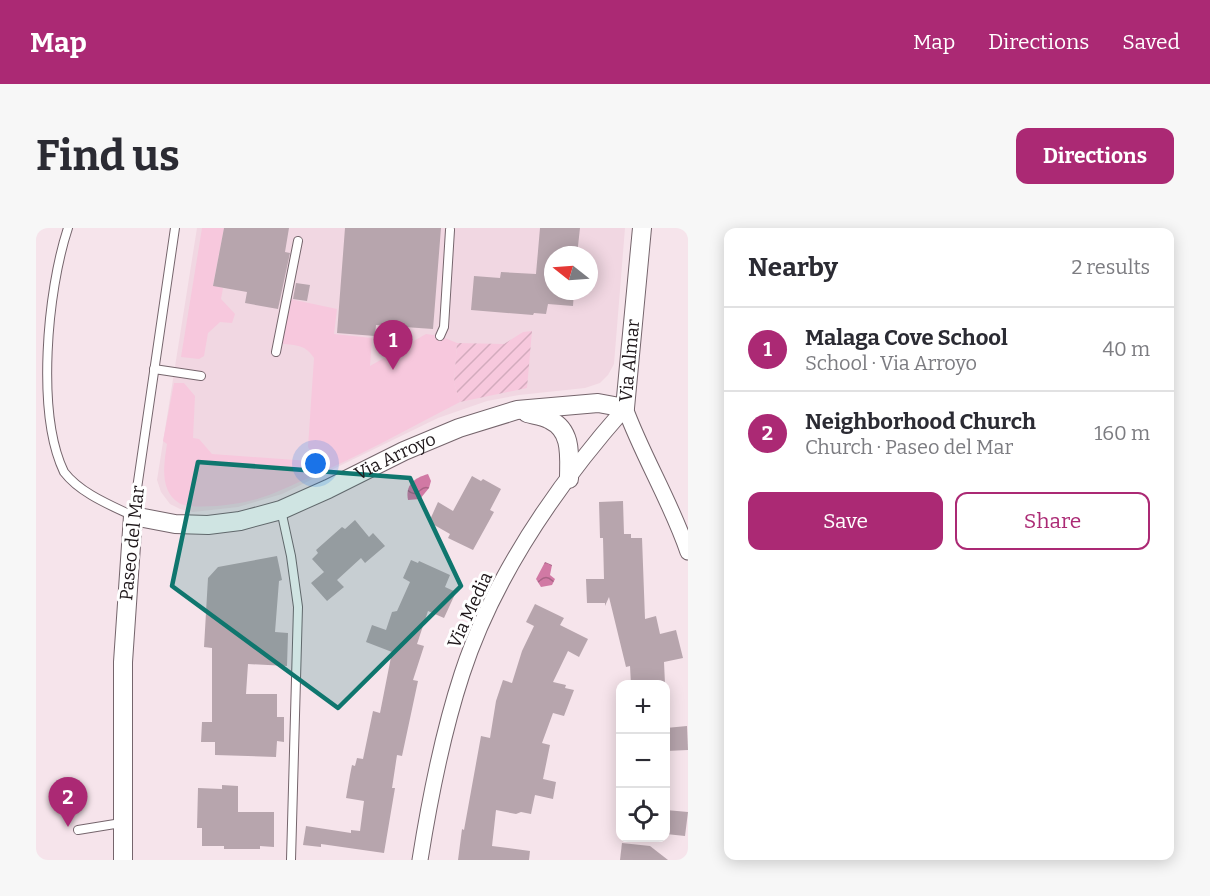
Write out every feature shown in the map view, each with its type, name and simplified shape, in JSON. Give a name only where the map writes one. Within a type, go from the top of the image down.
[{"type":"street","name":"Via Almar","points":[[642,228],[625,408],[637,441],[680,529],[688,552]]},
{"type":"street","name":"Via Arroyo","points":[[133,516],[176,524],[208,525],[240,521],[281,510],[404,451],[459,428],[517,410],[598,403],[625,408]]},
{"type":"street","name":"Via Media","points":[[420,860],[432,783],[462,673],[495,596],[537,520],[603,433],[625,408]]},
{"type":"street","points":[[517,410],[550,420],[562,430],[570,445],[569,479]]},
{"type":"street","name":"Paseo del Mar","points":[[123,860],[123,662],[133,516]]},
{"type":"lane","points":[[68,228],[51,288],[42,359],[44,416],[49,443],[65,474],[108,504],[133,516]]},
{"type":"lane","name":"Paseo del Mar","points":[[133,516],[175,228]]},
{"type":"lane","points":[[440,336],[444,327],[450,230]]},
{"type":"lane","points":[[276,352],[297,241]]},
{"type":"lane","points":[[154,369],[201,376]]},
{"type":"lane","points":[[281,510],[291,556],[298,607],[291,860]]},
{"type":"lane","points":[[78,830],[123,823]]},
{"type":"highlighted area","points":[[198,462],[410,478],[461,586],[338,708],[172,586]]},
{"type":"shaded area","points":[[197,228],[625,228],[614,364],[600,383],[585,388],[487,401],[438,418],[282,494],[238,507],[193,512],[170,504],[161,492],[157,480]]},
{"type":"shaded area","points":[[202,228],[224,228],[213,285],[223,288],[221,299],[235,314],[232,323],[220,322],[208,333],[204,356],[199,359],[181,357]]},
{"type":"shaded area","points":[[290,299],[337,309],[334,334],[372,338],[370,366],[426,334],[440,336],[457,343],[454,383],[460,402],[340,464],[265,496],[219,506],[179,503],[168,491],[164,476],[167,444],[163,441],[174,383],[184,383],[195,396],[193,438],[199,439],[212,454],[309,461],[314,456],[308,447],[314,358],[304,348],[282,344]]},
{"type":"shaded area","points":[[532,331],[527,388],[460,402],[454,383],[457,343],[504,344],[523,332]]},
{"type":"water","points":[[428,474],[431,481],[429,488],[420,499],[408,500],[409,486]]},
{"type":"water","points":[[545,562],[552,565],[550,575],[555,579],[552,585],[541,587],[536,579]]},
{"type":"building","points":[[224,228],[289,228],[285,252],[290,253],[278,309],[245,303],[247,292],[213,286]]},
{"type":"building","points":[[345,228],[441,228],[433,329],[376,325],[375,336],[337,333]]},
{"type":"building","points":[[540,228],[580,228],[578,246],[544,246],[544,300],[573,300],[573,306],[548,304],[546,314],[534,313],[533,315],[471,310],[474,276],[500,278],[501,272],[536,274]]},
{"type":"building","points":[[296,283],[310,285],[307,301],[293,299]]},
{"type":"building","points":[[472,476],[501,489],[490,510],[494,512],[473,550],[448,538],[450,534],[429,522],[438,502],[453,511]]},
{"type":"building","points":[[623,501],[624,534],[631,534],[631,538],[642,538],[645,619],[656,616],[660,634],[676,630],[683,658],[664,662],[665,680],[631,680],[630,666],[626,667],[609,597],[605,606],[605,603],[587,603],[586,579],[604,579],[599,502]]},
{"type":"building","points":[[355,520],[369,537],[373,533],[385,546],[365,563],[361,558],[337,580],[344,587],[327,601],[311,583],[324,572],[312,559],[318,553],[316,550],[342,527],[345,529]]},
{"type":"building","points":[[277,556],[282,580],[279,581],[275,632],[288,633],[287,666],[248,664],[246,694],[277,694],[277,717],[284,717],[284,742],[277,741],[276,757],[215,755],[215,742],[201,742],[202,722],[212,722],[212,648],[204,647],[208,578],[218,567]]},
{"type":"building","points":[[411,560],[418,563],[419,561],[450,575],[445,587],[456,592],[444,618],[428,611],[417,644],[424,646],[413,680],[418,681],[402,756],[397,755],[392,788],[395,788],[384,853],[321,844],[321,847],[303,845],[306,826],[351,833],[351,830],[360,831],[364,801],[346,798],[350,775],[352,765],[355,766],[357,758],[363,759],[373,711],[380,713],[392,652],[366,642],[372,625],[386,630],[392,612],[397,611],[410,582],[403,578]]},
{"type":"building","points":[[535,604],[564,618],[560,625],[588,639],[579,657],[568,651],[553,682],[566,685],[565,688],[574,690],[564,716],[553,713],[542,743],[550,745],[543,779],[556,782],[553,799],[535,795],[531,814],[496,810],[492,846],[530,851],[529,860],[458,860],[481,736],[490,738],[496,701],[503,680],[512,683],[522,651],[534,626],[526,622]]},
{"type":"building","points":[[687,726],[688,750],[670,751],[670,728]]},
{"type":"building","points":[[222,785],[238,786],[238,812],[274,812],[274,847],[224,849],[224,846],[202,846],[202,828],[197,828],[198,788],[222,789]]},
{"type":"building","points":[[670,810],[688,812],[685,836],[670,834]]},
{"type":"building","points":[[622,843],[650,846],[668,860],[620,860]]},
{"type":"place","name":"Malaga Cove School","points":[[393,370]]},
{"type":"place","name":"Neighborhood Church","points":[[68,827]]}]
